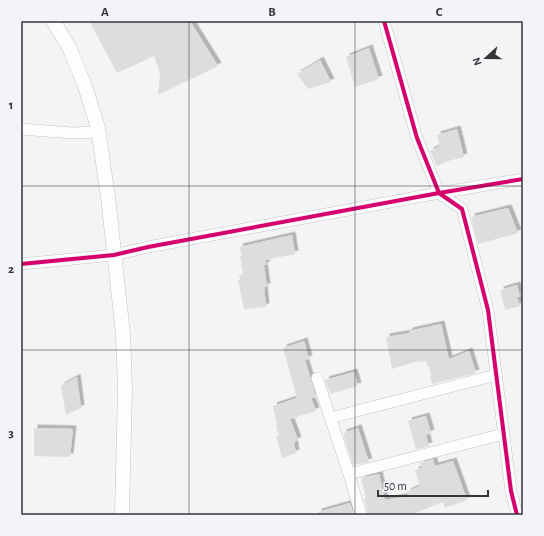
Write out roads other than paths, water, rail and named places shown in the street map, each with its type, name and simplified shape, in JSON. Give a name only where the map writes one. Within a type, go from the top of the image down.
[{"type":"street","points":[[53,21],[69,48],[85,86],[98,132],[108,197],[123,334],[125,387],[122,515]]},
{"type":"street","points":[[384,21],[417,138],[439,192],[462,209],[488,310],[511,491],[517,515]]},
{"type":"street","points":[[21,129],[72,133],[98,132]]},
{"type":"street","points":[[21,264],[114,255],[439,192],[523,179]]},
{"type":"street","points":[[330,418],[496,375]]},
{"type":"street","points":[[317,378],[349,474],[360,515]]},
{"type":"street","points":[[349,474],[503,434]]}]
